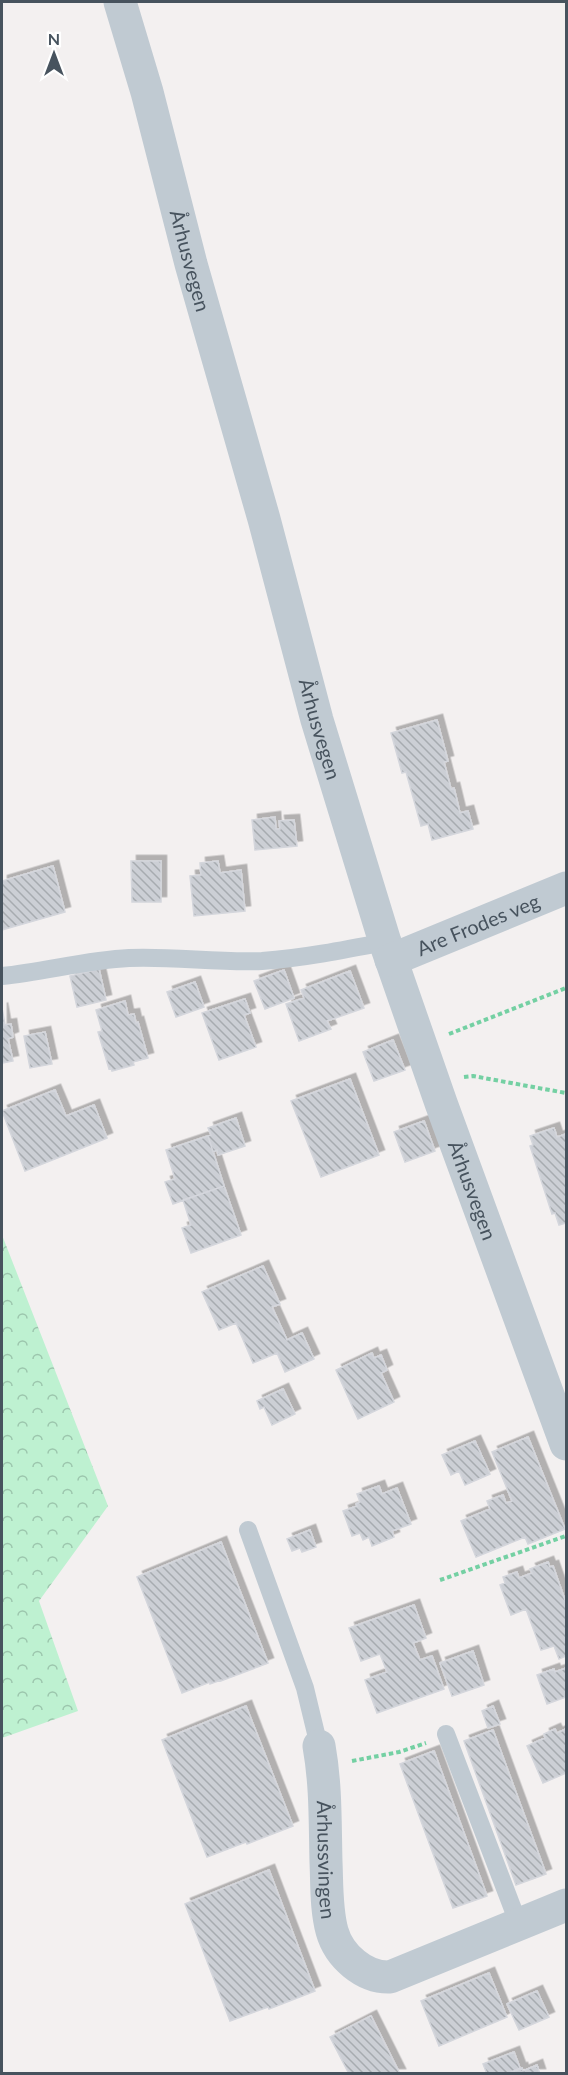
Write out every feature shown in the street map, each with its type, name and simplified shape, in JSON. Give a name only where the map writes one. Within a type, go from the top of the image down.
[{"type":"street","name":"Århusvegen","points":[[120,2],[147,92],[191,264],[264,519],[317,720],[388,951],[433,1081],[558,1395],[567,1444]]},
{"type":"street","name":"Are Frodes veg","points":[[388,951],[567,888]]},
{"type":"street","name":"Århussvingen","points":[[321,1757],[332,1932],[339,1947],[350,1961],[372,1974],[390,1977],[567,1905]]},
{"type":"lane","points":[[2,976],[108,959],[261,961],[388,951]]},
{"type":"lane","name":"Århussvingen","points":[[248,1530],[302,1678],[321,1757]]},
{"type":"lane","points":[[446,1734],[519,1925]]},
{"type":"path","points":[[421,1046],[567,988]]},
{"type":"path","points":[[433,1081],[473,1076],[567,1093]]},
{"type":"path","points":[[440,1580],[567,1536]]},
{"type":"path","points":[[321,1757],[399,1752]]},
{"type":"green space","points":[[2,1235],[108,1506],[39,1601],[78,1711],[2,1738]]},
{"type":"building","points":[[437,720],[448,761],[444,762],[451,789],[454,788],[460,813],[468,811],[473,829],[432,840],[428,824],[421,826],[406,772],[402,773],[391,733]]},
{"type":"building","points":[[275,817],[276,829],[280,829],[279,821],[294,820],[297,846],[255,850],[252,820]]},
{"type":"building","points":[[131,861],[161,861],[161,902],[132,902]]},
{"type":"building","points":[[218,861],[220,873],[241,870],[245,911],[194,916],[190,876],[201,875],[200,863]]},
{"type":"building","points":[[53,866],[65,912],[2,930],[2,881]]},
{"type":"building","points":[[99,969],[106,1000],[77,1007],[70,976]]},
{"type":"building","points":[[284,970],[294,998],[265,1009],[254,981]]},
{"type":"building","points":[[350,971],[364,1008],[327,1021],[331,1029],[299,1041],[286,1004],[304,998],[301,990]]},
{"type":"building","points":[[195,982],[204,1007],[176,1017],[167,992]]},
{"type":"building","points":[[245,999],[250,1013],[244,1015],[256,1047],[219,1060],[202,1013]]},
{"type":"building","points":[[125,1001],[128,1015],[134,1014],[136,1023],[138,1022],[148,1058],[133,1062],[134,1065],[112,1071],[111,1068],[109,1069],[98,1032],[102,1031],[96,1010]]},
{"type":"building","points":[[2,1008],[5,1025],[11,1024],[13,1037],[8,1039],[13,1061],[2,1063]]},
{"type":"building","points":[[45,1032],[52,1064],[30,1068],[24,1036]]},
{"type":"building","points":[[393,1040],[405,1070],[374,1081],[363,1052]]},
{"type":"building","points":[[350,1079],[379,1155],[321,1177],[291,1101]]},
{"type":"building","points":[[55,1090],[66,1116],[94,1105],[107,1138],[25,1171],[2,1111]]},
{"type":"building","points":[[236,1118],[245,1146],[218,1155],[217,1150],[213,1152],[208,1128]]},
{"type":"building","points":[[424,1121],[435,1151],[405,1162],[394,1132]]},
{"type":"building","points":[[554,1128],[557,1137],[566,1134],[566,1223],[559,1225],[555,1213],[552,1214],[530,1146],[533,1145],[530,1136]]},
{"type":"building","points":[[208,1136],[224,1186],[173,1204],[165,1182],[175,1179],[166,1150]]},
{"type":"building","points":[[224,1186],[241,1235],[191,1253],[182,1228],[191,1225],[183,1200]]},
{"type":"building","points":[[263,1266],[280,1304],[272,1307],[287,1340],[302,1333],[314,1359],[285,1372],[277,1353],[253,1363],[236,1323],[219,1330],[202,1292]]},
{"type":"building","points":[[372,1353],[374,1358],[381,1355],[387,1370],[381,1373],[394,1402],[358,1419],[336,1370]]},
{"type":"building","points":[[283,1389],[295,1414],[272,1425],[264,1407],[260,1409],[257,1401]]},
{"type":"building","points":[[528,1437],[565,1529],[528,1544],[525,1537],[476,1557],[461,1521],[490,1509],[487,1501],[503,1495],[506,1503],[512,1501],[492,1452]]},
{"type":"building","points":[[475,1441],[490,1474],[465,1485],[459,1471],[451,1475],[442,1455]]},
{"type":"building","points":[[379,1486],[382,1494],[397,1488],[411,1524],[392,1531],[394,1537],[372,1546],[369,1537],[363,1540],[360,1533],[352,1536],[343,1511],[357,1506],[356,1504],[360,1502],[357,1494]]},
{"type":"building","points":[[310,1530],[316,1547],[302,1552],[300,1548],[292,1551],[287,1539]]},
{"type":"building","points":[[221,1542],[268,1663],[182,1693],[137,1577]]},
{"type":"building","points":[[548,1562],[550,1567],[553,1566],[566,1603],[566,1656],[559,1659],[554,1646],[541,1650],[526,1609],[511,1615],[500,1585],[505,1583],[503,1577],[517,1572],[519,1578],[532,1573],[530,1569]]},
{"type":"building","points":[[414,1605],[426,1638],[413,1643],[420,1660],[432,1656],[444,1689],[377,1713],[365,1680],[387,1672],[380,1654],[361,1661],[349,1628]]},
{"type":"building","points":[[473,1651],[484,1685],[452,1696],[440,1663]]},
{"type":"building","points":[[566,1668],[566,1697],[547,1704],[537,1675],[554,1669],[555,1672]]},
{"type":"building","points":[[246,1706],[293,1826],[207,1857],[162,1740]]},
{"type":"building","points":[[493,1706],[500,1724],[488,1728],[482,1711]]},
{"type":"building","points":[[555,1729],[557,1733],[566,1729],[566,1773],[543,1783],[527,1746],[545,1738],[544,1734]]},
{"type":"building","points":[[493,1730],[546,1874],[516,1885],[464,1741]]},
{"type":"building","points":[[434,1751],[487,1896],[453,1908],[400,1764]]},
{"type":"building","points":[[269,1870],[315,1991],[230,2021],[185,1904]]},
{"type":"building","points":[[489,1973],[507,2017],[439,2046],[421,2001]]},
{"type":"building","points":[[537,1991],[549,2017],[519,2030],[507,2004]]},
{"type":"building","points":[[371,2016],[400,2074],[349,2074],[330,2037]]},
{"type":"building","points":[[514,2052],[520,2068],[507,2074],[487,2074],[483,2064]]},
{"type":"building","points":[[537,2065],[540,2074],[509,2074],[522,2068],[523,2071]]}]
